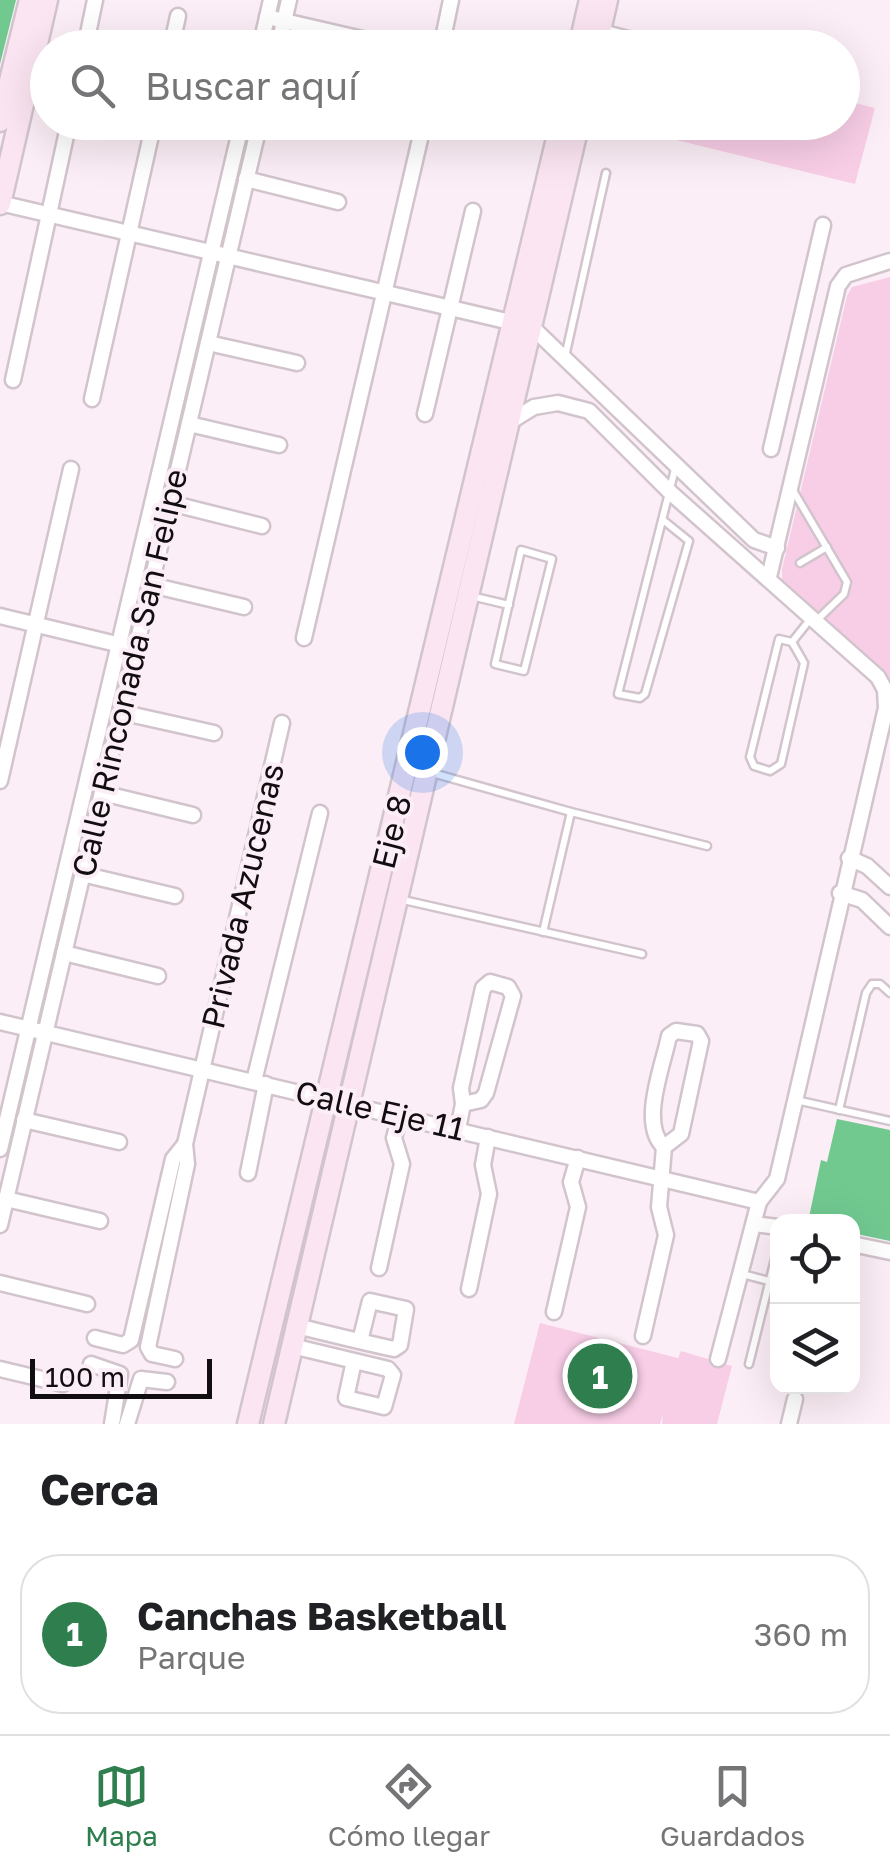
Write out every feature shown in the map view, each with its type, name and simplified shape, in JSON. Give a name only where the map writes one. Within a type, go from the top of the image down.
[{"type":"main road","points":[[0,204],[6,125],[30,0]]},
{"type":"main road","points":[[38,30],[48,0]]},
{"type":"main road","points":[[583,30],[590,0]]},
{"type":"main road","points":[[600,30],[607,0]]},
{"type":"main road","points":[[6,125],[30,54]]},
{"type":"main road","name":"Eje 8","points":[[523,324],[558,140]]},
{"type":"main road","name":"Eje 8","points":[[248,1424],[326,1098],[523,324],[574,140]]},
{"type":"main road","name":"Eje 8","points":[[274,1424],[470,596],[500,422]]},
{"type":"street","points":[[89,30],[95,0]]},
{"type":"street","points":[[264,30],[271,0]]},
{"type":"street","points":[[282,30],[289,0]]},
{"type":"street","points":[[445,30],[451,0]]},
{"type":"street","points":[[175,30],[178,16]]},
{"type":"street","points":[[267,17],[323,30]]},
{"type":"street","points":[[13,380],[65,140]]},
{"type":"street","points":[[92,400],[150,140]]},
{"type":"street","name":"Calle Rinconada San Felipe","points":[[0,1150],[238,140]]},
{"type":"street","name":"Calle Rinconada San Felipe","points":[[0,1224],[256,140]]},
{"type":"street","points":[[304,638],[420,140]]},
{"type":"street","points":[[246,179],[338,202]]},
{"type":"street","points":[[0,204],[523,324],[564,358],[754,540],[777,548]]},
{"type":"street","points":[[425,414],[472,211]]},
{"type":"street","points":[[771,449],[823,225]]},
{"type":"street","points":[[769,578],[822,346],[842,278],[890,260]]},
{"type":"street","points":[[798,340],[822,346]]},
{"type":"street","points":[[208,343],[297,363]]},
{"type":"street","points":[[500,422],[534,407],[558,403],[589,411],[670,493],[884,680],[886,708],[840,893],[777,1179],[759,1202],[718,1359]]},
{"type":"street","points":[[188,424],[279,445]]},
{"type":"street","points":[[0,781],[71,469]]},
{"type":"street","points":[[170,504],[262,526]]},
{"type":"street","points":[[151,585],[244,607]]},
{"type":"street","points":[[0,616],[136,649]]},
{"type":"street","points":[[120,712],[214,732]]},
{"type":"street","name":"Privada Azucenas","points":[[185,1144],[282,723]]},
{"type":"street","points":[[102,792],[193,815]]},
{"type":"street","points":[[248,1173],[260,1082],[320,813]]},
{"type":"street","points":[[849,858],[868,866],[890,887]]},
{"type":"street","points":[[82,874],[175,896]]},
{"type":"street","points":[[840,893],[862,900],[890,927]]},
{"type":"street","points":[[64,953],[158,976]]},
{"type":"street","points":[[458,1129],[464,1104],[461,1088],[483,988],[490,982],[508,986],[513,996],[486,1093],[481,1100],[464,1104]]},
{"type":"street","name":"Calle Eje 11","points":[[0,1022],[759,1202]]},
{"type":"street","points":[[643,1336],[666,1235],[659,1206],[664,1147],[656,1139],[652,1123],[669,1036],[676,1030],[697,1034],[702,1041],[681,1134],[664,1147]]},
{"type":"street","points":[[379,1268],[402,1164],[394,1138],[400,1116]]},
{"type":"street","points":[[24,1120],[120,1142]]},
{"type":"street","points":[[468,1289],[489,1194],[483,1165],[488,1137]]},
{"type":"street","points":[[95,1338],[122,1345],[131,1340],[172,1159],[185,1144]]},
{"type":"street","points":[[174,1360],[152,1354],[148,1346],[187,1164],[185,1144]]},
{"type":"street","points":[[554,1312],[578,1207],[572,1182],[578,1158]]},
{"type":"street","points":[[6,1200],[100,1220]]},
{"type":"street","points":[[754,1224],[770,1227]]},
{"type":"street","points":[[860,1246],[890,1252]]},
{"type":"street","points":[[0,1283],[87,1304]]},
{"type":"street","points":[[295,1336],[398,1348],[406,1309],[374,1300],[368,1305],[360,1341]]},
{"type":"street","points":[[295,1336],[391,1372],[384,1407],[349,1400],[346,1394],[354,1361]]},
{"type":"street","points":[[90,1364],[120,1374],[112,1424]]},
{"type":"street","points":[[0,1369],[63,1384]]},
{"type":"street","points":[[127,1424],[141,1379],[167,1382]]},
{"type":"street","points":[[789,1424],[795,1398]]},
{"type":"lane","points":[[564,358],[606,173]]},
{"type":"lane","points":[[663,520],[689,541],[644,694],[640,698],[618,694],[616,688],[675,468]]},
{"type":"lane","points":[[791,486],[848,589],[792,642]]},
{"type":"lane","points":[[800,563],[827,548]]},
{"type":"lane","points":[[521,550],[552,559],[524,671],[495,664],[508,605],[521,550]]},
{"type":"lane","points":[[470,596],[508,605]]},
{"type":"lane","points":[[780,638],[792,642],[804,662],[781,764],[774,770],[757,768],[750,757],[777,642],[780,638]]},
{"type":"lane","points":[[428,772],[707,846]]},
{"type":"lane","points":[[543,932],[572,812]]},
{"type":"lane","points":[[398,898],[642,954]]},
{"type":"lane","points":[[839,1110],[866,993],[872,984],[880,984],[890,992]]},
{"type":"lane","points":[[795,1100],[890,1121]]},
{"type":"lane","points":[[741,1274],[769,1281]]},
{"type":"lane","points":[[749,1364],[770,1277]]},
{"type":"shaded area","points":[[860,104],[875,108],[855,184],[676,140],[860,140]]},
{"type":"shaded area","points":[[890,277],[890,680],[782,580],[782,569],[847,296],[852,287]]},
{"type":"shaded area","points":[[540,1323],[678,1358],[681,1351],[732,1366],[717,1424],[662,1424],[663,1414],[660,1424],[514,1424]]},
{"type":"building","points":[[0,0],[16,0],[0,64]]},
{"type":"building","points":[[837,1119],[890,1130],[890,1241],[860,1235],[860,1214],[810,1214],[821,1160],[827,1162]]},
{"type":"place","name":"Canchas Basketball","points":[[600,1376]]}]
